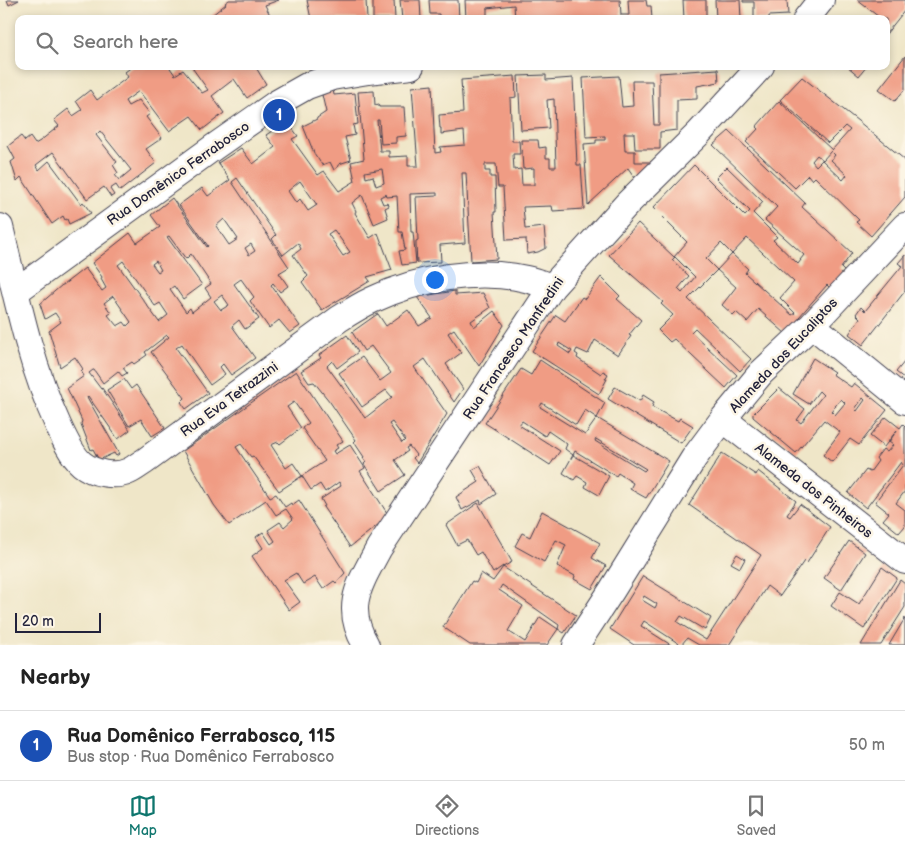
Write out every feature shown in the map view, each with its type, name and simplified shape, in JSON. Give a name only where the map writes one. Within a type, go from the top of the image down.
[{"type":"street","points":[[809,15],[821,0]]},
{"type":"street","name":"Rua Domênico Ferrabosco","points":[[15,292],[277,103],[307,86],[332,77],[377,70]]},
{"type":"street","name":"Rua Francesco Manfredini","points":[[366,645],[358,631],[354,616],[355,599],[362,580],[379,548],[552,287],[628,203],[698,134],[757,70]]},
{"type":"street","name":"Alameda dos Eucaliptos","points":[[576,645],[694,458],[723,419],[761,373],[812,325],[905,226]]},
{"type":"street","name":"Rua Eva Tetrazzini","points":[[0,227],[27,344],[48,404],[64,438],[80,463],[94,471],[109,474],[127,472],[145,461],[338,319],[372,300],[407,286],[455,276],[492,275],[526,279],[552,287]]},
{"type":"street","points":[[812,325],[905,401]]},
{"type":"street","name":"Alameda dos Pinheiros","points":[[723,419],[905,561]]},
{"type":"building","points":[[7,0],[19,0],[9,5]]},
{"type":"building","points":[[229,0],[279,0],[265,5],[270,15],[212,15]]},
{"type":"building","points":[[307,0],[366,0],[367,15],[310,15]]},
{"type":"building","points":[[373,0],[394,0],[395,15],[373,15]]},
{"type":"building","points":[[400,0],[420,0],[421,15],[402,15]]},
{"type":"building","points":[[429,0],[458,0],[459,15],[430,14]]},
{"type":"building","points":[[465,0],[620,0],[621,15],[515,15],[514,5],[487,8],[487,15],[466,15]]},
{"type":"building","points":[[628,0],[646,0],[647,6],[651,6],[652,15],[629,15]]},
{"type":"building","points":[[683,0],[706,0],[706,15],[684,15]]},
{"type":"building","points":[[715,0],[740,0],[741,15],[716,15]]},
{"type":"building","points":[[743,0],[787,0],[788,15],[754,15],[754,2],[743,2]]},
{"type":"building","points":[[857,0],[905,0],[905,10],[890,29],[890,15],[876,15]]},
{"type":"building","points":[[905,56],[905,89],[895,101],[879,89]]},
{"type":"building","points":[[128,70],[171,70],[175,75],[183,70],[202,93],[208,90],[194,70],[257,70],[266,84],[247,98],[234,79],[212,96],[224,113],[202,130],[191,116],[169,131],[139,91],[125,101],[128,106],[139,100],[150,114],[146,117],[162,138],[146,149],[156,163],[120,191],[116,185],[110,189],[114,195],[111,197],[104,187],[87,199],[53,152],[36,165],[39,170],[49,161],[81,204],[83,202],[91,213],[69,224],[63,216],[52,224],[21,177],[17,181],[11,162],[15,159],[8,146],[21,136],[25,141],[30,137],[35,144],[59,126],[54,120],[68,109],[73,116],[82,110],[76,101],[90,90],[97,100],[128,77],[125,72]],"holes":[[[100,131],[131,170],[119,180],[115,175],[118,173],[113,165],[117,162],[96,135]]]},
{"type":"building","points":[[718,70],[719,82],[697,86],[697,99],[677,100],[677,130],[660,132],[660,149],[635,149],[634,133],[624,133],[625,151],[635,151],[635,162],[652,162],[635,178],[628,168],[588,205],[584,144],[596,143],[596,140],[605,140],[605,136],[586,137],[583,78],[619,76],[622,107],[633,106],[632,81],[652,81],[654,125],[659,125],[659,73]]},
{"type":"building","points":[[852,70],[864,70],[859,76]]},
{"type":"building","points":[[546,75],[546,80],[573,78],[577,165],[581,165],[584,209],[553,211],[552,206],[523,207],[525,229],[544,227],[546,248],[527,254],[526,239],[506,240],[503,187],[498,187],[496,164],[485,164],[485,171],[490,171],[490,177],[495,177],[496,212],[494,212],[497,259],[471,261],[466,173],[462,173],[465,243],[440,245],[441,262],[417,263],[416,197],[437,196],[437,193],[410,194],[411,232],[413,232],[416,263],[402,265],[399,251],[405,250],[402,232],[399,232],[397,196],[387,197],[386,194],[380,197],[383,204],[388,203],[389,206],[385,208],[388,218],[374,224],[362,195],[352,203],[356,211],[355,213],[370,238],[378,233],[392,270],[367,277],[370,281],[322,310],[302,282],[308,276],[293,255],[301,249],[298,243],[283,255],[272,239],[276,235],[237,178],[232,182],[289,267],[279,273],[288,286],[280,292],[273,283],[271,285],[300,326],[290,333],[279,320],[269,328],[250,301],[254,297],[241,279],[234,284],[259,319],[245,329],[239,320],[232,326],[255,358],[231,375],[223,364],[220,367],[225,374],[210,385],[182,344],[176,348],[208,393],[186,409],[181,402],[185,398],[151,352],[169,337],[167,335],[145,352],[147,355],[134,364],[132,362],[123,368],[127,373],[122,376],[118,371],[103,383],[93,370],[89,373],[102,388],[130,430],[118,439],[88,396],[119,454],[116,456],[114,453],[99,460],[93,449],[91,450],[81,424],[82,421],[67,388],[84,376],[81,371],[83,369],[75,357],[60,367],[49,331],[61,322],[55,313],[45,319],[40,304],[85,268],[102,291],[106,288],[101,279],[102,277],[92,263],[130,233],[137,243],[160,227],[151,215],[172,198],[207,247],[179,205],[202,188],[208,196],[230,180],[218,163],[241,148],[253,164],[275,147],[266,135],[287,121],[298,136],[292,139],[318,175],[324,171],[339,191],[355,181],[351,162],[364,159],[358,92],[374,91],[375,105],[379,104],[379,107],[404,107],[406,136],[396,137],[396,143],[381,144],[379,120],[377,120],[380,151],[389,151],[389,157],[408,156],[408,166],[418,166],[412,87],[432,85],[435,153],[441,152],[440,147],[465,145],[464,131],[441,134],[439,115],[463,113],[461,80],[515,76],[516,97],[510,98],[512,141],[519,141],[520,154],[513,154],[514,170],[521,169],[522,185],[534,185],[534,168],[523,169],[521,140],[538,140],[539,148],[546,147],[546,158],[550,158],[550,167],[556,167],[554,99],[547,100],[549,128],[521,130],[518,76]],"holes":[[[382,169],[384,183],[376,186],[373,176],[366,178],[365,172]],[[300,181],[317,205],[308,211],[300,199],[296,203],[288,191]],[[224,219],[238,239],[229,245],[216,226]],[[334,230],[350,252],[343,256],[328,234]],[[169,236],[186,259],[191,254],[211,284],[205,288],[211,297],[192,312],[190,308],[186,312],[170,289],[174,286],[183,299],[202,285],[167,237]],[[251,244],[255,251],[249,255],[245,248]],[[123,261],[155,306],[160,303],[168,315],[159,322],[118,265]],[[156,261],[161,270],[158,272],[152,264]],[[222,295],[229,305],[221,310],[214,301]],[[113,296],[131,322],[127,326],[124,322],[117,326],[108,315],[111,313],[104,303]]]},
{"type":"building","points":[[802,77],[905,160],[905,197],[871,236],[856,222],[859,220],[815,177],[812,180],[808,175],[795,188],[746,142],[758,129],[756,127],[779,101],[832,150],[850,130],[845,126],[828,143],[780,100]],"holes":[[[831,151],[835,155],[831,160],[847,175],[843,180],[822,160],[816,166],[812,161],[817,155],[823,160]]]},
{"type":"building","points":[[333,90],[334,95],[355,93],[358,124],[353,125],[355,135],[345,137],[351,160],[339,164],[334,170],[330,162],[322,165],[314,153],[303,126],[326,112],[322,95]]},
{"type":"building","points":[[729,131],[805,203],[802,207],[852,253],[841,268],[845,272],[830,288],[827,285],[799,317],[801,319],[786,334],[758,309],[747,322],[736,312],[733,315],[722,305],[736,287],[717,270],[688,299],[751,359],[740,371],[695,328],[691,332],[737,375],[726,388],[674,339],[670,342],[658,330],[673,315],[661,304],[663,302],[609,255],[638,223],[674,257],[687,242],[653,208],[694,165],[745,216],[750,211],[716,178],[727,167],[763,202],[753,213],[777,237],[773,240],[798,264],[804,255],[765,220],[777,207],[713,145]],"holes":[[[747,238],[794,282],[780,298],[795,313],[792,315],[745,273],[748,269],[732,254]],[[721,243],[732,254],[717,270],[706,259]],[[675,257],[695,277],[682,293],[678,289],[689,276],[672,260]]]},
{"type":"building","points":[[905,255],[905,291],[863,345],[849,334],[860,318],[856,314],[861,307],[865,311],[902,266],[898,263]]},
{"type":"building","points":[[601,277],[620,296],[617,299],[641,320],[629,335],[631,336],[618,355],[595,340],[588,354],[577,349],[575,353],[578,355],[577,358],[601,374],[603,371],[608,374],[599,394],[532,351],[556,315],[565,321],[582,297],[585,299]],"holes":[[[559,343],[572,351],[570,354],[558,346]]]},
{"type":"building","points":[[455,291],[455,295],[483,293],[490,308],[471,321],[474,327],[494,311],[504,325],[479,366],[454,329],[448,333],[461,353],[446,364],[463,389],[454,402],[425,359],[414,367],[447,414],[417,463],[413,458],[416,455],[409,446],[406,448],[408,451],[395,460],[405,475],[381,491],[364,464],[366,462],[364,457],[354,442],[356,440],[330,402],[314,382],[309,383],[301,371],[321,358],[319,355],[347,335],[358,352],[337,368],[332,361],[327,366],[365,418],[392,397],[386,390],[362,407],[339,373],[362,357],[380,381],[391,373],[371,346],[364,351],[352,332],[378,314],[386,326],[408,310],[419,326],[432,318],[417,297]],"holes":[[[392,422],[405,440],[402,443],[389,424]]]},
{"type":"building","points":[[813,358],[834,372],[832,374],[851,387],[854,383],[887,410],[859,445],[850,439],[832,462],[823,455],[840,432],[824,420],[796,453],[753,417],[753,414],[779,388],[805,409],[797,420],[801,423],[823,395],[819,391],[809,404],[793,394]],"holes":[[[863,398],[865,400],[857,411],[855,409]],[[841,399],[845,403],[835,415],[831,411]]]},
{"type":"building","points":[[540,360],[605,403],[597,418],[669,461],[646,498],[630,489],[633,483],[618,473],[616,476],[575,451],[573,455],[565,449],[567,444],[548,431],[545,436],[522,421],[519,425],[560,451],[550,465],[485,423],[521,369],[531,375]],"holes":[[[542,403],[576,425],[585,410],[597,418],[585,435],[540,407]],[[596,439],[646,469],[644,471],[595,441]]]},
{"type":"building","points":[[905,361],[905,379],[896,372]]},
{"type":"building","points":[[296,371],[343,441],[336,445],[338,448],[333,451],[335,454],[350,445],[365,468],[360,471],[389,516],[350,547],[323,507],[325,506],[321,499],[341,486],[339,482],[325,492],[320,484],[311,490],[302,476],[279,491],[253,456],[251,457],[241,444],[236,447],[270,497],[276,494],[285,507],[299,500],[345,573],[336,583],[334,581],[323,589],[315,577],[303,584],[296,573],[284,580],[300,602],[289,610],[252,556],[263,548],[256,537],[263,532],[271,544],[275,541],[268,530],[280,522],[284,527],[293,519],[286,509],[276,515],[266,500],[229,525],[214,505],[183,451]],"holes":[[[294,402],[309,423],[302,428],[325,461],[302,476],[293,463],[286,468],[271,445],[278,442],[280,444],[301,428],[287,407]]]},
{"type":"building","points":[[124,379],[131,389],[136,385],[165,428],[152,436],[141,419],[129,426],[107,390]]},
{"type":"building","points":[[615,387],[640,401],[643,395],[654,402],[652,407],[678,421],[680,418],[693,426],[681,443],[608,399]]},
{"type":"building","points":[[886,417],[900,428],[903,424],[905,426],[905,491],[896,503],[905,510],[905,526],[899,533],[883,520],[889,513],[875,502],[903,465],[901,462],[866,508],[848,493],[866,470],[870,472],[878,461],[876,458],[883,449],[887,452],[893,445],[889,442],[897,430],[884,447],[870,436]]},
{"type":"building","points":[[722,453],[756,475],[758,471],[796,501],[787,515],[790,517],[800,504],[830,527],[807,563],[804,561],[780,596],[767,586],[729,645],[699,645],[687,638],[681,645],[644,621],[641,626],[671,645],[634,645],[610,629],[643,576],[711,618],[705,630],[681,616],[677,622],[706,640],[761,555],[689,505]],"holes":[[[644,596],[657,604],[655,608],[642,600]]]},
{"type":"building","points":[[573,455],[609,476],[599,495],[585,487],[587,482],[577,476],[574,480],[563,473]]},
{"type":"building","points":[[480,466],[496,494],[481,504],[480,500],[462,510],[456,497],[479,482],[472,470]]},
{"type":"building","points":[[478,503],[512,562],[493,573],[481,552],[476,555],[467,540],[457,545],[446,525]]},
{"type":"building","points":[[542,511],[600,543],[592,558],[606,566],[592,589],[574,579],[575,576],[557,566],[566,545],[556,540],[544,562],[515,546],[522,533],[530,537]]},
{"type":"building","points":[[849,541],[865,553],[841,590],[824,578]]},
{"type":"building","points":[[737,554],[745,559],[740,568],[731,563]]},
{"type":"building","points":[[503,567],[576,615],[564,633],[558,629],[547,645],[470,645],[443,627],[472,581],[476,583],[481,573],[493,581]],"holes":[[[502,585],[559,625],[558,629],[540,617],[525,642],[508,631],[523,606],[499,590]]]},
{"type":"building","points":[[882,567],[897,578],[864,629],[831,606],[840,592],[859,604]]},
{"type":"building","points":[[900,580],[905,584],[905,607],[881,645],[861,645]]},
{"type":"building","points":[[905,618],[905,645],[889,645]]},
{"type":"place","name":"Rua Domênico Ferrabosco, 115","points":[[279,115]]}]
